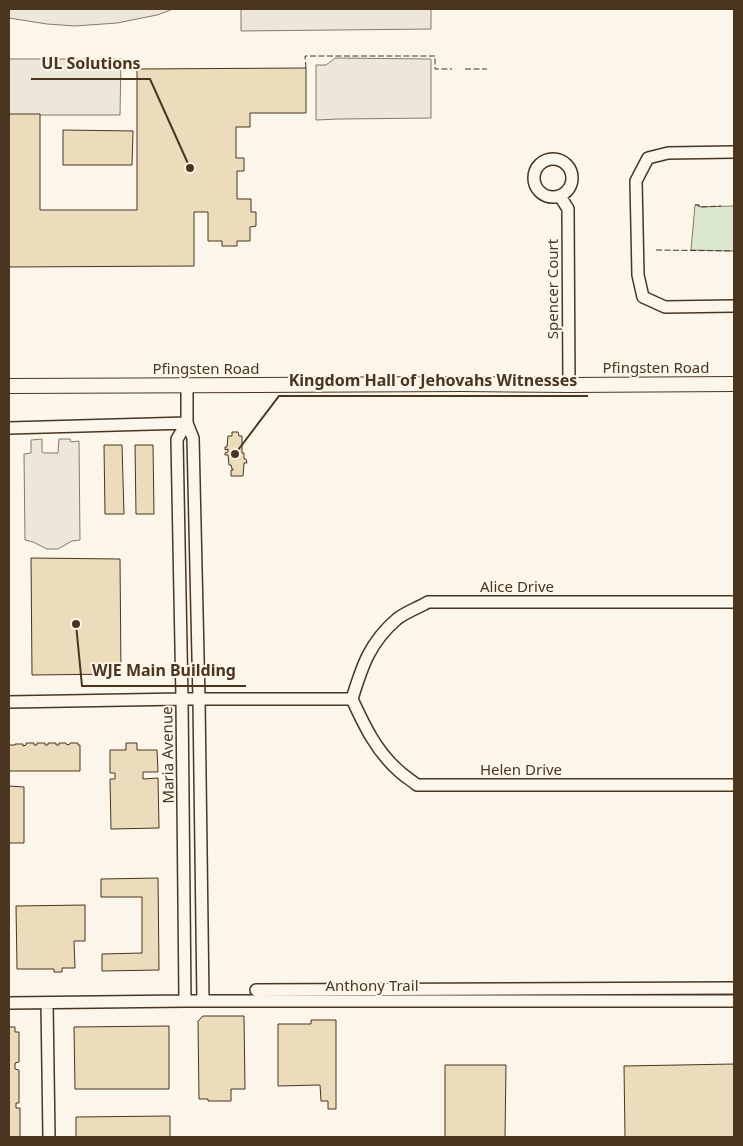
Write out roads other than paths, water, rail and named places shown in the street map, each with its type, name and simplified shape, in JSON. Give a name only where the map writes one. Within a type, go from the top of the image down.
[{"type":"main road","name":"Pfingsten Road","points":[[9,386],[734,384]]},
{"type":"street","points":[[734,152],[668,153],[648,158],[636,181],[638,275],[643,297],[665,307],[734,306]]},
{"type":"street","name":"Spencer Court","points":[[560,196],[568,209],[569,385]]},
{"type":"street","name":"Maria Avenue","points":[[187,385],[187,422],[193,438],[203,1001]]},
{"type":"street","points":[[9,428],[187,422]]},
{"type":"street","name":"Maria Avenue","points":[[185,1001],[177,439],[187,422]]},
{"type":"street","name":"Alice Drive","points":[[352,699],[362,668],[376,640],[398,618],[428,602],[734,602]]},
{"type":"street","points":[[9,702],[352,699]]},
{"type":"street","name":"Helen Drive","points":[[352,699],[364,727],[380,750],[398,770],[417,785],[734,785]]},
{"type":"street","name":"Anthony Trail","points":[[256,990],[734,988]]},
{"type":"street","name":"Anthony Trail","points":[[9,1003],[185,1001],[734,1001]]},
{"type":"street","points":[[47,1003],[49,1137]]},
{"type":"place","name":"UL Solutions","points":[[190,168]]},
{"type":"place","name":"Kingdom Hall of Jehovahs Witnesses","points":[[235,454]]},
{"type":"place","name":"WJE Main Building","points":[[76,624]]}]
